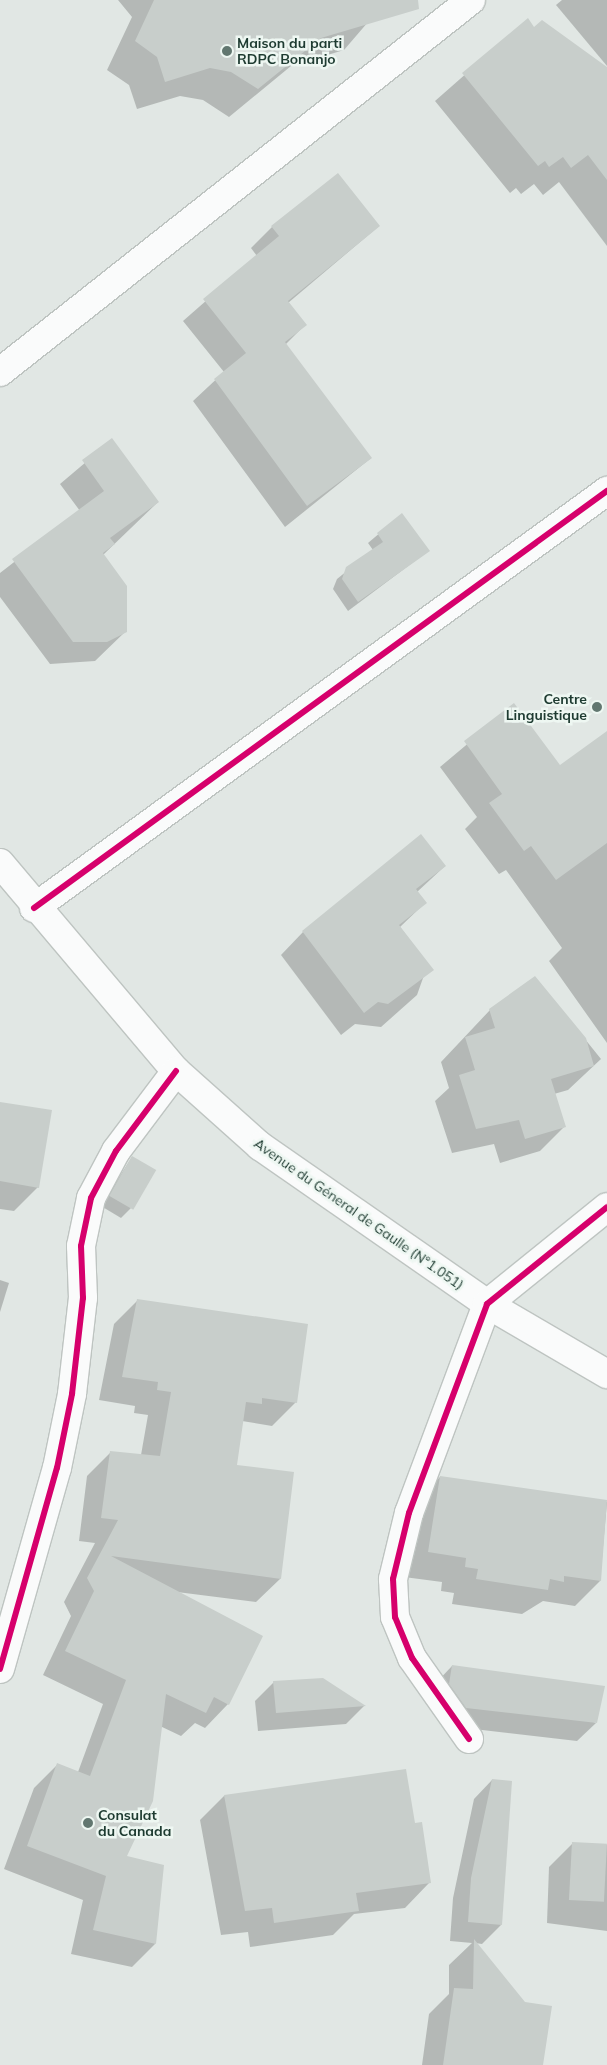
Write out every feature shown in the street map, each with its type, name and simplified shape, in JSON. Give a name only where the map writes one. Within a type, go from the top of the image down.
[{"type":"street","points":[[0,372],[471,0]]},
{"type":"street","points":[[34,908],[607,490]]},
{"type":"street","name":"Avenue du Géneral de Gaulle (N°1.051)","points":[[0,863],[34,908],[176,1071],[260,1146],[487,1304],[607,1374]]},
{"type":"street","points":[[0,1669],[54,1478],[72,1394],[83,1298],[81,1246],[91,1198],[116,1151],[176,1071]]},
{"type":"street","points":[[469,1739],[412,1658],[395,1617],[393,1579],[438,1428],[487,1304],[607,1207]]},
{"type":"building","name":"Maison du parti RDPC Bonanjo","points":[[154,0],[418,0],[419,9],[321,38],[258,89],[231,72],[210,68],[165,82],[157,57],[135,41]]},
{"type":"building","points":[[528,18],[534,27],[542,20],[607,67],[607,180],[588,155],[571,168],[563,157],[549,167],[545,161],[538,166],[462,73]]},
{"type":"building","points":[[338,173],[380,226],[288,301],[307,325],[285,342],[372,458],[307,506],[214,379],[246,353],[203,299],[279,236],[271,226]]},
{"type":"building","points":[[112,438],[159,502],[110,538],[115,544],[103,553],[127,586],[127,632],[107,642],[73,642],[12,559],[104,491],[82,460]]},
{"type":"building","points":[[402,513],[430,551],[358,602],[342,579],[346,567],[383,542],[377,533]]},
{"type":"building","points":[[514,703],[560,765],[607,731],[607,843],[556,880],[531,846],[524,851],[489,803],[502,794],[464,741]]},
{"type":"building","points":[[421,834],[446,866],[416,889],[427,903],[399,925],[434,970],[388,1004],[378,1002],[364,1013],[302,931]]},
{"type":"building","points":[[535,976],[586,1038],[594,1066],[551,1079],[566,1127],[525,1139],[519,1120],[476,1129],[459,1075],[475,1070],[465,1037],[495,1028],[489,1009]]},
{"type":"building","points":[[0,1102],[52,1110],[39,1188],[0,1181]]},
{"type":"building","points":[[132,1156],[156,1170],[133,1210],[109,1196]]},
{"type":"building","points":[[137,1299],[308,1324],[297,1403],[262,1398],[262,1404],[246,1402],[237,1465],[294,1472],[281,1579],[111,1556],[263,1636],[229,1705],[214,1697],[206,1713],[166,1694],[153,1801],[127,1856],[164,1865],[156,1944],[93,1930],[106,1876],[27,1846],[57,1763],[90,1776],[126,1680],[65,1651],[94,1591],[87,1578],[118,1520],[101,1518],[110,1451],[160,1456],[171,1392],[157,1390],[158,1382],[122,1377]]},
{"type":"building","points":[[440,1476],[607,1500],[601,1581],[564,1576],[564,1582],[550,1579],[548,1590],[476,1579],[478,1569],[465,1567],[466,1558],[428,1552]]},
{"type":"building","points":[[452,1665],[605,1686],[597,1723],[466,1708],[449,1684]]},
{"type":"building","points":[[323,1678],[366,1706],[276,1713],[273,1681]]},
{"type":"building","points":[[406,1769],[415,1823],[422,1822],[431,1883],[356,1893],[359,1911],[274,1923],[272,1908],[245,1911],[224,1795]]},
{"type":"building","points":[[492,1779],[512,1781],[502,1925],[468,1922],[471,1878]]},
{"type":"building","points":[[572,1842],[607,1844],[604,1902],[569,1900]]},
{"type":"building","points":[[474,1939],[525,2002],[552,2006],[543,2065],[443,2065],[454,1988],[473,1989]]},
{"type":"cycle path","points":[[34,908],[607,491]]},
{"type":"cycle path","points":[[0,1669],[57,1468],[72,1394],[83,1298],[81,1246],[91,1198],[116,1151],[176,1071]]},
{"type":"cycle path","points":[[469,1739],[412,1658],[395,1617],[393,1579],[409,1513],[487,1304],[607,1207]]},
{"type":"place","name":"Maison du parti RDPC Bonanjo","points":[[227,51]]},
{"type":"place","name":"Centre Linguistique","points":[[597,707]]},
{"type":"place","name":"Consulat du Canada","points":[[88,1823]]}]
